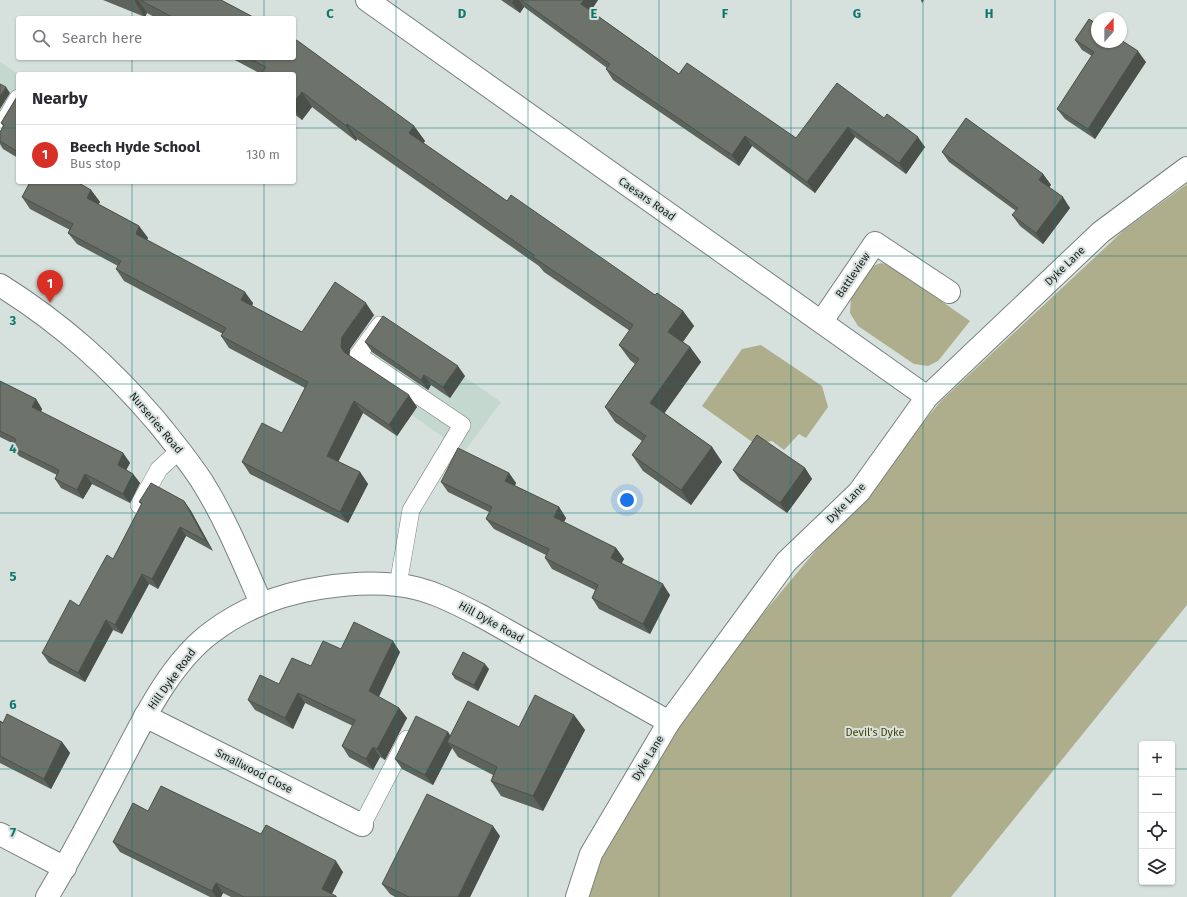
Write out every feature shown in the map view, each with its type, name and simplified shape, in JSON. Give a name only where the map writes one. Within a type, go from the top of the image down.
[{"type":"street","name":"Caesars Road","points":[[367,0],[822,321],[927,397]]},
{"type":"street","name":"Dyke Lane","points":[[577,897],[591,854],[669,722],[786,562],[859,492],[927,397],[1101,232],[1187,168]]},
{"type":"street","name":"Battleview","points":[[822,321],[875,243],[949,292]]},
{"type":"street","name":"Nurseries Road","points":[[0,285],[55,322],[96,358],[135,396],[180,450],[203,482],[228,529],[261,603]]},
{"type":"street","name":"Hill Dyke Road","points":[[47,897],[65,868],[146,716],[170,678],[191,651],[212,632],[261,603],[305,590],[343,585],[398,585],[425,591],[459,604],[669,722]]},
{"type":"street","name":"Smallwood Close","points":[[146,716],[362,825]]},
{"type":"street","points":[[0,834],[65,868]]},
{"type":"lane","points":[[0,129],[16,101]]},
{"type":"lane","points":[[382,321],[358,355],[462,425],[411,510],[398,585]]},
{"type":"lane","points":[[139,504],[159,469],[180,450]]},
{"type":"lane","points":[[362,825],[414,725]]},
{"type":"shaded area","points":[[0,62],[16,73],[16,157],[0,147]]},
{"type":"shaded area","points":[[367,310],[501,402],[464,452],[412,415],[397,436],[346,402],[333,360]]},
{"type":"green space","name":"Devil's Dyke","points":[[1187,184],[1187,605],[951,897],[588,897],[601,858],[668,727],[941,401],[1124,230]]},
{"type":"green space","points":[[881,263],[889,265],[970,321],[938,361],[928,366],[914,364],[858,326],[850,313],[851,297],[873,266]]},
{"type":"green space","points":[[761,345],[822,386],[828,407],[806,438],[799,434],[784,450],[772,441],[755,444],[702,406],[742,349]]},
{"type":"building","points":[[140,0],[221,0],[251,16],[170,16]]},
{"type":"building","points":[[521,0],[584,0],[581,4],[679,74],[687,63],[796,138],[837,83],[884,118],[887,114],[918,137],[899,163],[848,127],[807,182],[745,136],[732,155],[606,69],[610,64]]},
{"type":"building","points":[[1089,19],[1091,20],[1091,48],[1127,48],[1127,44],[1138,51],[1088,129],[1057,109],[1094,52],[1075,40]]},
{"type":"building","points":[[296,40],[298,41],[414,126],[409,133],[507,201],[511,195],[655,295],[657,293],[683,311],[668,332],[690,347],[650,403],[712,447],[681,490],[632,455],[646,436],[605,407],[639,359],[619,345],[633,325],[533,257],[534,255],[347,124],[346,126],[302,92],[296,100],[296,72],[262,72],[266,67],[252,60],[296,60]]},
{"type":"building","points":[[0,84],[6,87],[0,97]]},
{"type":"building","points":[[16,98],[16,151],[0,141],[0,132],[4,125],[1,123]]},
{"type":"building","points":[[966,118],[1043,174],[1039,180],[1063,197],[1036,233],[1012,215],[1018,208],[942,152]]},
{"type":"building","points":[[29,184],[80,184],[91,190],[87,198],[139,226],[136,234],[245,292],[241,300],[302,332],[335,282],[366,303],[342,337],[341,347],[344,352],[409,395],[389,425],[354,401],[327,456],[360,472],[340,512],[242,462],[262,423],[282,433],[308,382],[221,336],[226,328],[116,269],[121,261],[68,233],[73,224],[22,197]]},
{"type":"building","points":[[383,316],[458,366],[443,387],[424,375],[421,380],[365,342]]},
{"type":"building","points":[[0,381],[36,399],[32,407],[123,453],[118,465],[133,474],[123,494],[85,474],[77,490],[55,479],[59,470],[12,447],[16,439],[0,431]]},
{"type":"building","points":[[757,435],[805,468],[780,503],[733,470]]},
{"type":"building","points":[[458,448],[509,473],[505,481],[559,507],[554,517],[616,548],[611,558],[663,584],[643,624],[592,598],[598,585],[545,558],[549,549],[486,519],[492,507],[441,482]]},
{"type":"building","points":[[151,483],[184,501],[206,541],[180,527],[152,579],[142,574],[115,625],[106,620],[78,673],[42,653],[70,600],[79,606],[107,555],[113,559],[142,503],[139,502]]},
{"type":"building","points":[[354,622],[393,641],[369,691],[399,708],[377,749],[373,747],[366,759],[342,746],[355,720],[298,693],[285,718],[248,700],[260,675],[279,684],[292,658],[311,666],[323,641],[341,649]]},
{"type":"building","points":[[463,652],[485,664],[474,685],[452,674]]},
{"type":"building","points":[[535,695],[574,715],[533,796],[491,781],[497,767],[447,742],[468,701],[519,727]]},
{"type":"building","points":[[7,714],[62,742],[44,779],[0,756],[0,721],[3,723]]},
{"type":"building","points":[[416,716],[448,732],[425,775],[395,759]]},
{"type":"building","points":[[161,786],[261,834],[266,825],[336,861],[322,889],[336,897],[244,897],[216,883],[212,891],[113,842],[133,803],[148,811]]},
{"type":"building","points":[[427,794],[493,826],[458,897],[409,897],[382,884]]},
{"type":"place","name":"Beech Hyde School","points":[[50,303]]}]
